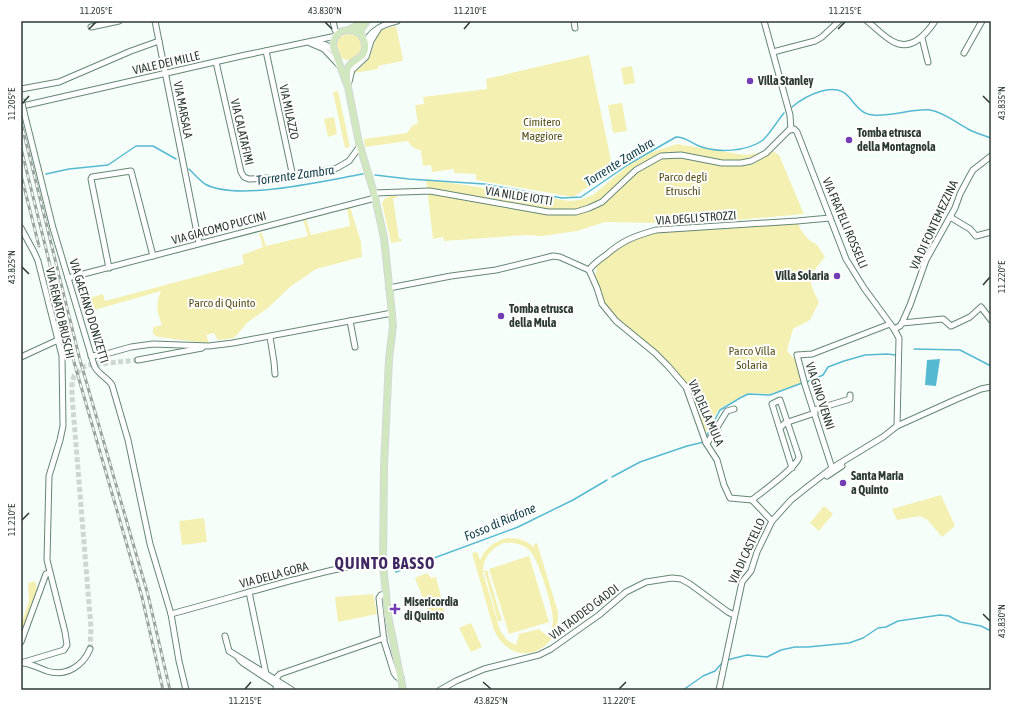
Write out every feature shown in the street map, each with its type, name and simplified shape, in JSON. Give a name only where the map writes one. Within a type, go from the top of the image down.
[{"type":"main road","points":[[348,86],[334,51],[333,44],[337,35],[356,26],[360,21]]},
{"type":"main road","points":[[367,21],[360,31],[365,45],[363,54],[359,59],[350,64],[347,70],[348,86],[360,146],[375,196],[384,238],[390,288],[392,329],[388,369],[384,467],[383,564],[391,629],[403,690]]},
{"type":"main road","points":[[348,30],[357,32],[362,37]]},
{"type":"main road","points":[[337,57],[346,62],[354,61]]},
{"type":"street","points":[[91,27],[119,21]]},
{"type":"street","name":"VIA MARSALA","points":[[155,21],[199,243]]},
{"type":"street","points":[[333,21],[337,35]]},
{"type":"street","points":[[365,45],[367,39],[379,28],[396,21]]},
{"type":"street","points":[[574,21],[575,28]]},
{"type":"street","points":[[764,21],[790,116],[790,129]]},
{"type":"street","points":[[773,52],[814,41],[822,37],[839,21]]},
{"type":"street","points":[[867,21],[892,42],[906,45],[922,38],[935,21]]},
{"type":"street","points":[[875,21],[877,29]]},
{"type":"street","points":[[964,53],[982,21]]},
{"type":"street","points":[[348,86],[350,74],[366,57],[371,41],[379,28]]},
{"type":"street","name":"VIALE DEI MILLE","points":[[27,105],[337,35]]},
{"type":"street","points":[[922,38],[928,62]]},
{"type":"street","points":[[21,90],[59,82],[131,51],[159,41]]},
{"type":"street","points":[[309,42],[322,43],[334,51]]},
{"type":"street","points":[[309,42],[324,49],[341,68]]},
{"type":"street","name":"VIA MILAZZO","points":[[266,51],[293,177]]},
{"type":"street","name":"VIA CALATAFIMI","points":[[216,62],[243,176],[250,179],[293,177],[341,167],[349,161],[360,146]]},
{"type":"street","name":"VIA GAETANO DONIZETTI","points":[[21,99],[53,228],[91,356],[96,370],[112,385],[132,459],[150,544],[171,614],[179,661],[186,690]]},
{"type":"street","name":"VIA FRATELLI ROSSELLI","points":[[790,129],[798,137],[846,259],[864,288],[894,329],[900,342],[897,426]]},
{"type":"street","name":"VIA NILDE IOTTI","points":[[375,196],[421,191],[548,212],[571,212],[588,208],[602,202],[636,170],[661,156],[681,155],[722,163],[741,163],[760,157],[772,148],[790,129]]},
{"type":"street","name":"VIA DI FONTEMEZZINA","points":[[894,329],[902,323],[926,260],[950,217],[969,177],[974,170],[991,156]]},
{"type":"street","points":[[109,268],[91,177],[131,170],[153,256]]},
{"type":"street","name":"VIA GIACOMO PUCCINI","points":[[68,278],[375,196]]},
{"type":"street","points":[[950,217],[970,229],[976,236],[991,232]]},
{"type":"street","name":"VIA DEGLI STROZZI","points":[[589,270],[593,264],[612,248],[639,234],[656,230],[830,218]]},
{"type":"street","name":"VIA RENATO BRUSCHI","points":[[21,228],[36,257],[62,356],[63,426],[49,476],[47,560],[65,632],[66,648],[64,650],[21,663]]},
{"type":"street","points":[[390,288],[451,276],[496,270],[553,256],[560,257],[589,270]]},
{"type":"street","name":"VIA DELLA MULA","points":[[589,270],[602,304],[616,321],[655,353],[686,387],[706,443],[717,460],[724,485],[730,498],[752,500]]},
{"type":"street","points":[[902,323],[943,319],[951,326],[970,317],[981,307],[991,320]]},
{"type":"street","points":[[138,360],[209,346],[270,337],[392,313]]},
{"type":"street","points":[[350,321],[355,347]]},
{"type":"street","name":"VIA GINO VENNI","points":[[832,468],[805,385],[797,355],[812,354],[890,324]]},
{"type":"street","points":[[270,337],[275,374]]},
{"type":"street","points":[[21,357],[58,340]]},
{"type":"street","points":[[91,356],[106,354],[131,347],[153,344],[209,346]]},
{"type":"street","name":"VIA DI CASTELLO","points":[[719,690],[742,582],[751,571],[757,552],[772,521],[791,500],[832,468],[897,426],[981,389],[991,387]]},
{"type":"street","points":[[780,428],[788,422],[850,398]]},
{"type":"street","points":[[772,521],[752,500],[792,468],[798,461],[799,457],[780,400],[772,404],[792,468]]},
{"type":"street","points":[[706,443],[727,412],[734,409]]},
{"type":"street","points":[[806,488],[810,488],[857,456],[859,454],[858,452]]},
{"type":"street","name":"VIA DELLA GORA","points":[[171,614],[339,569],[383,564]]},
{"type":"street","points":[[21,642],[46,574],[50,573]]},
{"type":"street","name":"VIA TADDEO GADDI","points":[[440,690],[456,681],[484,669],[539,655],[551,649],[599,615],[626,592],[646,582],[672,578],[681,579],[734,615]]},
{"type":"street","points":[[249,592],[266,674]]},
{"type":"street","points":[[386,594],[381,595],[379,598],[384,638],[394,674],[401,678]]},
{"type":"street","points":[[225,636],[229,651],[266,674],[284,690]]},
{"type":"street","points":[[277,683],[280,674],[384,638]]},
{"type":"street","points":[[21,663],[27,663],[48,672],[66,671],[74,668],[82,662],[90,649]]},
{"type":"street","points":[[238,657],[243,663],[292,690]]},
{"type":"green space","points":[[396,26],[403,59],[402,61],[378,66],[378,69],[354,73],[369,57],[380,32],[387,28]]},
{"type":"green space","points":[[349,34],[358,38],[362,47],[358,56],[349,60],[340,56],[336,47],[340,38]]},
{"type":"green space","name":"Cimitero Maggiore","points":[[589,55],[613,170],[573,197],[476,180],[476,174],[454,173],[454,169],[432,172],[431,165],[423,166],[421,150],[410,145],[408,141],[365,147],[364,139],[407,133],[412,126],[418,123],[415,105],[424,104],[423,97],[487,89],[486,79]]},
{"type":"green space","points":[[632,66],[635,83],[624,85],[621,68]]},
{"type":"green space","points":[[338,91],[350,147],[345,148],[333,92]]},
{"type":"green space","points":[[622,103],[627,131],[613,133],[608,105]]},
{"type":"green space","points":[[334,117],[337,134],[328,137],[324,119]]},
{"type":"green space","name":"Parco degli Etruschi","points":[[677,144],[745,155],[773,151],[779,155],[804,214],[715,222],[605,222],[577,231],[542,236],[527,235],[444,241],[443,237],[433,239],[426,179],[569,201],[580,200],[593,195],[630,164],[652,152]]},
{"type":"green space","points":[[397,196],[397,198],[393,198],[399,239],[402,239],[402,241],[391,243],[382,203],[388,197]]},
{"type":"green space","name":"Parco di Quinto","points":[[350,207],[361,242],[362,257],[316,269],[290,287],[268,308],[248,322],[234,338],[218,340],[214,333],[206,335],[209,342],[206,343],[158,337],[153,334],[153,327],[162,325],[157,308],[161,291],[91,311],[89,305],[79,301],[103,294],[105,301],[244,264],[242,255],[263,247],[259,233],[262,233],[266,246],[308,236],[303,219],[306,219],[311,235],[350,226],[347,208]]},
{"type":"green space","name":"Parco Villa Solaria","points":[[797,221],[801,230],[808,239],[817,245],[825,257],[815,269],[811,278],[812,288],[819,302],[810,320],[793,329],[787,350],[793,358],[796,358],[804,382],[770,394],[749,393],[738,398],[719,409],[704,435],[688,385],[657,351],[636,337],[617,320],[603,303],[594,279],[597,270],[593,264],[612,248],[656,230]]},
{"type":"green space","points":[[941,495],[955,526],[942,537],[927,519],[920,516],[897,520],[892,509]]},
{"type":"green space","points":[[824,506],[833,514],[819,531],[810,523]]},
{"type":"green space","points":[[204,518],[207,542],[182,545],[179,521]]},
{"type":"green space","points":[[507,538],[518,539],[525,541],[534,547],[534,544],[537,543],[558,612],[557,627],[551,639],[543,647],[534,652],[523,653],[512,650],[502,642],[494,630],[472,553],[477,552],[480,560],[488,548],[494,543]],"holes":[[[504,543],[518,544],[530,551],[541,573],[553,616],[551,629],[547,636],[539,629],[519,634],[516,645],[507,640],[500,630],[483,570],[489,553]]]},
{"type":"green space","points":[[529,556],[549,622],[509,634],[489,569]]},
{"type":"green space","points":[[487,570],[502,621],[498,621],[484,571]]},
{"type":"green space","points":[[427,573],[431,578],[436,577],[445,613],[431,618],[415,578]]},
{"type":"green space","points":[[35,581],[37,589],[21,634],[21,625],[29,601],[28,583]]},
{"type":"green space","points":[[373,594],[377,614],[338,622],[335,597]]},
{"type":"green space","points":[[471,623],[482,647],[471,652],[459,628]]},
{"type":"water","points":[[940,359],[936,386],[925,385],[927,360]]},
{"type":"waterway","name":"Torrente Zambra","points":[[792,107],[804,98],[820,92],[836,90],[843,92],[859,109],[865,113],[873,115],[887,115],[916,110],[930,110],[945,115],[963,127],[991,138]]},
{"type":"waterway","name":"Torrente Zambra","points":[[375,175],[484,184],[562,198],[581,197],[629,164],[676,137],[683,138],[696,145],[714,150],[740,149],[749,147],[763,140],[784,113]]},
{"type":"waterway","name":"Torrente Zambra","points":[[46,174],[69,169],[108,165],[136,146],[153,146],[176,159]]},
{"type":"waterway","name":"Torrente Zambra","points":[[189,169],[205,184],[219,189],[238,191],[305,185],[363,174]]},
{"type":"waterway","name":"Fosso di Riafone","points":[[914,349],[960,350],[991,366]]},
{"type":"waterway","name":"Fosso di Riafone","points":[[806,382],[823,375],[828,367],[844,361],[865,355],[896,355]]},
{"type":"waterway","name":"Fosso di Riafone","points":[[707,435],[720,410],[740,398],[748,394],[770,395],[802,383]]},
{"type":"waterway","name":"Fosso di Riafone","points":[[612,477],[640,462],[687,446],[704,442]]},
{"type":"waterway","name":"Fosso di Riafone","points":[[396,572],[518,527],[573,500],[607,480]]},
{"type":"waterway","points":[[727,660],[747,655],[767,657],[781,650],[795,647],[849,643],[863,638],[878,628],[886,627],[898,621],[940,615],[949,616],[960,622],[981,626],[991,631]]},
{"type":"waterway","points":[[683,690],[703,676],[715,671],[722,663]]},
{"type":"tunnel","points":[[90,649],[91,628],[72,382],[74,376],[83,367],[88,365],[138,360]]},
{"type":"railway","points":[[21,122],[80,360],[148,595],[170,690]]},
{"type":"railway","points":[[21,148],[74,362],[142,597],[163,690]]},
{"type":"railway","points":[[21,175],[39,246]]},
{"type":"place","name":"Villa Stanley","points":[[750,81]]},
{"type":"place","name":"Tomba etrusca della Montagnola","points":[[849,140]]},
{"type":"place","name":"Villa Solaria","points":[[837,276]]},
{"type":"place","name":"Tomba etrusca della Mula","points":[[501,316]]},
{"type":"place","name":"Santa Maria a Quinto","points":[[843,483]]},
{"type":"place","name":"Misericordia di Quinto","points":[[395,609]]},
{"type":"district","name":"QUINTO BASSO","points":[[385,563]]}]
